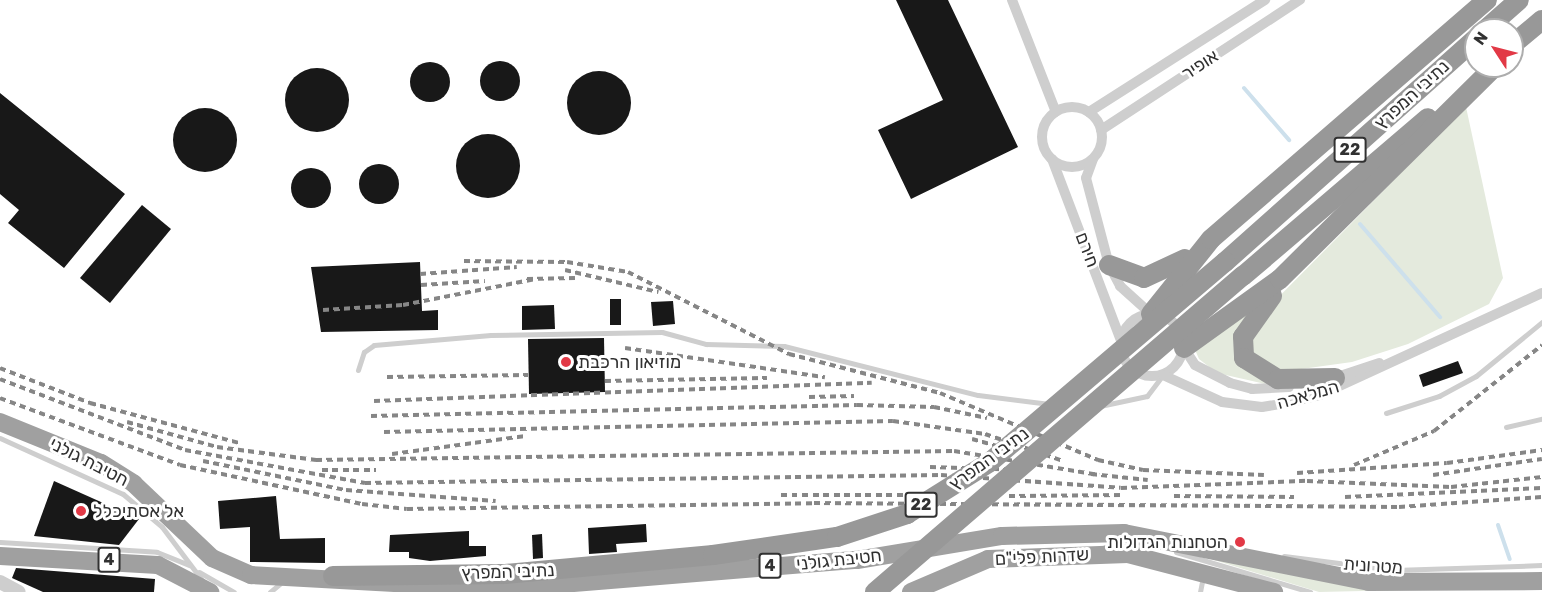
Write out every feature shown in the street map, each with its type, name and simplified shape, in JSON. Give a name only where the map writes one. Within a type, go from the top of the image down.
[{"type":"highway","points":[[1109,265],[1144,278],[1165,272],[1212,239],[1487,0]]},
{"type":"highway","points":[[1499,18],[1519,0]]},
{"type":"highway","points":[[1524,36],[1539,23]]},
{"type":"highway","name":"נתיבי המפרץ","points":[[333,576],[516,573],[713,555],[837,537],[885,524],[926,502],[1032,428],[1225,262],[1464,49]]},
{"type":"highway","name":"נתיבי המפרץ","points":[[875,592],[1474,78]]},
{"type":"highway","points":[[1335,378],[1265,376],[1244,358],[1241,348],[1258,311],[1321,241],[1483,78]]},
{"type":"highway","points":[[1151,314],[1212,239]]},
{"type":"highway","points":[[1184,348],[1268,289],[1321,241]]},
{"type":"highway","name":"חטיבת גולני","points":[[0,422],[101,464],[134,484],[231,570],[333,576],[409,587],[580,588],[857,560],[1002,536],[1124,532],[1205,546],[1369,582],[1540,576]]},
{"type":"highway","name":"שדרות פלי\"ם","points":[[911,592],[988,559],[1128,554],[1204,571]]},
{"type":"highway","name":"4","points":[[0,556],[158,565],[211,592]]},
{"type":"highway","points":[[1204,571],[1274,592]]},
{"type":"highway","points":[[1497,592],[1540,576]]},
{"type":"street","points":[[1012,0],[1056,112]]},
{"type":"street","name":"אופיר","points":[[1089,112],[1265,0]]},
{"type":"street","name":"אופיר","points":[[1101,130],[1300,0]]},
{"type":"street","points":[[1072,107],[1089,112],[1101,130],[1096,154],[1080,165],[1052,159],[1042,135],[1056,112],[1072,107]]},
{"type":"street","name":"חירם","points":[[1096,154],[1086,178],[1109,265],[1120,286],[1151,314]]},
{"type":"street","name":"חירם","points":[[1052,159],[1121,342]]},
{"type":"street","name":"המלאכה","points":[[1163,375],[1222,402],[1262,407],[1320,396],[1450,339],[1542,293]]},
{"type":"street","points":[[1151,314],[1179,328],[1184,348],[1177,365],[1163,375],[1133,370],[1121,342],[1128,326],[1151,314]]},
{"type":"street","name":"המלאכה","points":[[1184,348],[1210,375],[1252,389],[1335,378],[1450,339]]},
{"type":"street","points":[[0,582],[19,592]]},
{"type":"lane","points":[[1386,412],[1439,396],[1476,376],[1542,322]]},
{"type":"lane","points":[[358,370],[364,352],[374,345],[491,335],[662,332],[706,344],[784,346],[978,395],[1066,407]]},
{"type":"lane","points":[[1076,408],[1147,396],[1163,375]]},
{"type":"lane","points":[[1506,427],[1542,419]]},
{"type":"lane","points":[[0,438],[123,494],[162,527],[211,592]]},
{"type":"lane","points":[[0,542],[157,552],[192,567],[234,592]]},
{"type":"lane","points":[[1081,555],[1140,545],[1310,592]]},
{"type":"lane","points":[[1200,592],[1204,571]]},
{"type":"lane","points":[[270,592],[295,574]]},
{"type":"shaded area","points":[[1466,107],[1503,278],[1489,304],[1408,344],[1352,362],[1287,371],[1253,361],[1250,334],[1261,315]]},
{"type":"shaded area","points":[[1264,297],[1240,336],[1274,386],[1217,373],[1199,359],[1193,345]]},
{"type":"shaded area","points":[[1201,556],[1276,568],[1495,588],[1319,592]]},
{"type":"building","points":[[896,0],[948,0],[1018,147],[911,199],[878,130],[943,100]]},
{"type":"building","points":[[500,61],[508,62],[514,67],[519,73],[519,89],[514,95],[508,100],[500,101],[492,100],[486,95],[481,89],[480,81],[481,73],[486,67],[492,62]]},
{"type":"building","points":[[430,62],[438,63],[444,68],[449,74],[449,90],[444,96],[438,101],[430,102],[422,101],[416,96],[411,90],[410,82],[411,74],[416,68],[422,63]]},
{"type":"building","points":[[311,68],[323,68],[340,77],[347,88],[349,100],[347,112],[340,123],[323,132],[311,132],[299,127],[290,118],[285,106],[285,94],[290,82],[299,73]]},
{"type":"building","points":[[593,71],[605,71],[622,80],[629,91],[631,103],[629,115],[622,126],[605,135],[593,135],[581,130],[572,121],[567,109],[567,97],[572,85],[581,76]]},
{"type":"building","points":[[0,93],[125,194],[64,268],[8,223],[19,210],[0,194]]},
{"type":"building","points":[[199,108],[211,108],[228,117],[235,128],[237,140],[235,152],[228,163],[211,172],[199,172],[187,167],[178,158],[173,146],[173,134],[178,122],[187,113]]},
{"type":"building","points":[[482,134],[494,134],[511,143],[518,154],[520,166],[518,178],[511,189],[494,198],[482,198],[470,193],[461,184],[456,172],[456,160],[461,148],[470,139]]},
{"type":"building","points":[[379,164],[387,165],[393,170],[398,176],[398,192],[393,198],[387,203],[379,204],[371,203],[365,198],[360,192],[359,184],[360,176],[365,170],[371,165]]},
{"type":"building","points":[[311,168],[319,169],[325,174],[330,180],[330,196],[325,202],[319,207],[311,208],[303,207],[297,202],[292,196],[291,188],[292,180],[297,174],[303,169]]},
{"type":"building","points":[[142,205],[171,229],[110,303],[80,278]]},
{"type":"building","points":[[420,262],[422,311],[438,310],[438,330],[321,332],[311,267]]},
{"type":"building","points":[[610,299],[621,299],[621,325],[610,325]]},
{"type":"building","points":[[673,301],[675,324],[653,326],[651,302]]},
{"type":"building","points":[[554,305],[555,329],[522,330],[522,306]]},
{"type":"building","name":"מוזיאון הרכבת","points":[[604,338],[605,392],[529,394],[528,339]]},
{"type":"building","points":[[1458,361],[1463,373],[1423,387],[1419,375]]},
{"type":"building","name":"אל אסתיכלל","points":[[54,481],[139,519],[119,545],[34,536]]},
{"type":"building","points":[[276,496],[280,539],[325,538],[325,563],[250,562],[250,527],[220,529],[218,501]]},
{"type":"building","points":[[646,524],[647,542],[616,544],[617,552],[589,554],[588,528]]},
{"type":"building","points":[[469,531],[469,546],[486,546],[486,556],[430,561],[409,558],[409,552],[389,552],[390,535]]},
{"type":"building","points":[[542,534],[543,558],[533,559],[532,535]]},
{"type":"building","points":[[16,568],[155,579],[154,592],[43,592],[12,578]]},
{"type":"waterway","points":[[1244,88],[1289,140]]},
{"type":"waterway","points":[[1360,224],[1440,317]]},
{"type":"waterway","points":[[1498,525],[1510,559]]},
{"type":"railway","points":[[464,261],[567,262],[628,272],[789,354],[940,393],[1098,460],[1143,470],[1264,475]]},
{"type":"railway","points":[[420,274],[517,267]]},
{"type":"railway","points":[[565,270],[658,292]]},
{"type":"railway","points":[[527,279],[575,278]]},
{"type":"railway","points":[[323,310],[403,305],[535,279]]},
{"type":"railway","points":[[421,285],[485,281]]},
{"type":"railway","points":[[1354,465],[1434,431],[1542,345]]},
{"type":"railway","points":[[625,348],[825,377]]},
{"type":"railway","points":[[0,368],[90,403],[239,443]]},
{"type":"railway","points":[[387,377],[528,375]]},
{"type":"railway","points":[[605,381],[767,378]]},
{"type":"railway","points":[[0,379],[185,450],[365,483],[941,475],[1121,488],[1307,481],[1451,487],[1542,477]]},
{"type":"railway","points":[[374,401],[872,383]]},
{"type":"railway","points":[[809,397],[854,396]]},
{"type":"railway","points":[[0,398],[180,465],[362,504],[407,509],[814,503],[1399,507],[1542,497]]},
{"type":"railway","points":[[371,416],[857,405],[934,407],[987,418]]},
{"type":"railway","points":[[384,432],[893,421],[985,434],[1063,461]]},
{"type":"railway","points":[[127,422],[217,447],[316,460],[954,451],[1099,475]]},
{"type":"railway","points":[[392,454],[526,436]]},
{"type":"railway","points":[[972,439],[1015,451]]},
{"type":"railway","points":[[1297,473],[1447,463],[1542,450]]},
{"type":"railway","points":[[1433,475],[1542,459]]},
{"type":"railway","points":[[203,461],[346,490],[496,501]]},
{"type":"railway","points":[[930,467],[1026,470]]},
{"type":"railway","points":[[322,470],[376,470]]},
{"type":"railway","points":[[1091,474],[1148,480]]},
{"type":"railway","points":[[1345,497],[1542,488]]},
{"type":"railway","points":[[781,495],[934,495]]},
{"type":"railway","points":[[1009,496],[1123,495]]},
{"type":"railway","points":[[1174,496],[1294,497]]},
{"type":"place","name":"מוזיאון הרכבת","points":[[566,362]]},
{"type":"place","name":"אל אסתיכלל","points":[[81,511]]},
{"type":"place","name":"הטחנות הגדולות","points":[[1240,542]]}]
